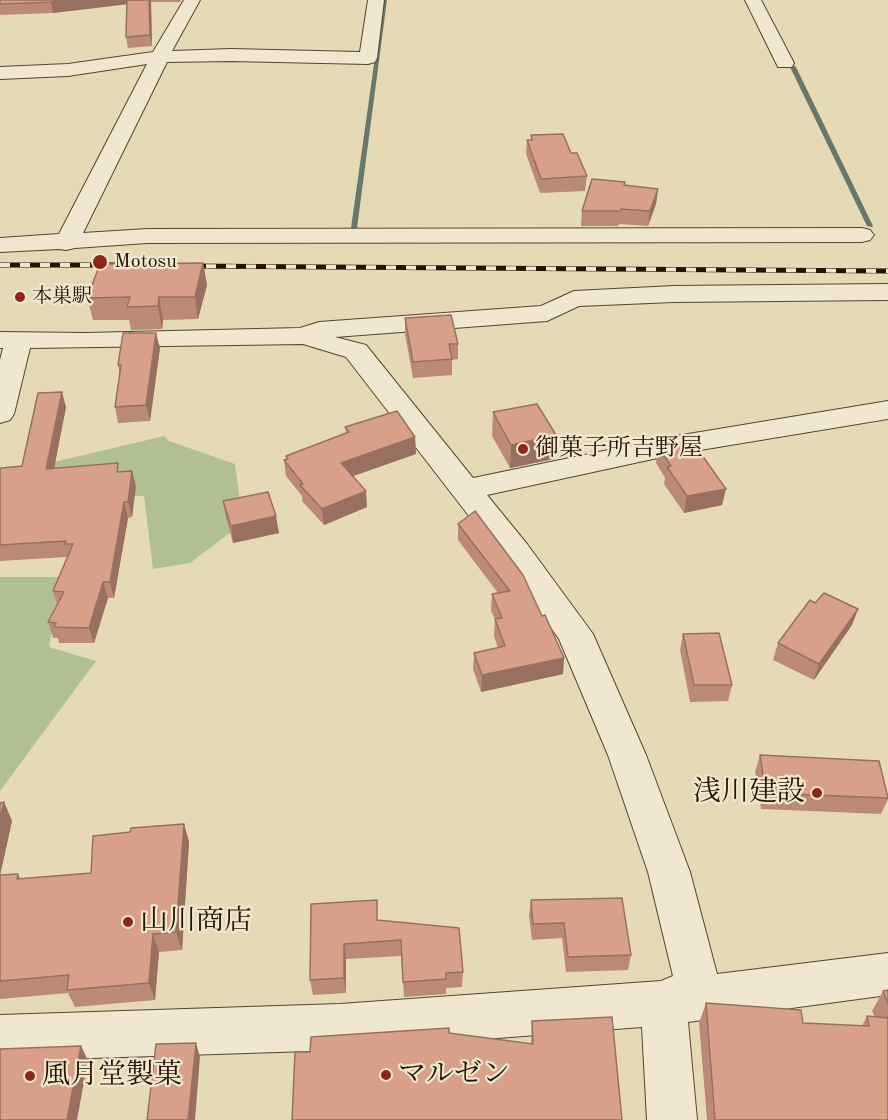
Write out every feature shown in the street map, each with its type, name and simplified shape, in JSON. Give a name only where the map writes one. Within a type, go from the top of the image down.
[{"type":"street","points":[[66,243],[160,57],[192,0]]},
{"type":"street","points":[[0,73],[68,70],[160,57],[231,55],[368,58],[376,0]]},
{"type":"street","points":[[753,0],[785,63]]},
{"type":"street","points":[[0,245],[66,243],[147,236],[862,235]]},
{"type":"street","points":[[303,336],[319,330],[547,313],[573,299],[686,294],[888,292]]},
{"type":"street","points":[[0,414],[9,339],[85,341],[303,336],[356,351],[515,552],[575,634],[627,755],[669,872],[698,987],[664,1003]]},
{"type":"street","points":[[465,490],[571,464],[758,429],[888,410]]},
{"type":"street","points":[[0,1038],[340,1027],[664,1003],[888,974]]},
{"type":"street","points":[[664,1003],[672,1120]]},
{"type":"green space","points":[[164,436],[169,441],[235,464],[243,523],[190,563],[153,569],[144,496],[58,495],[50,463]]},
{"type":"green space","points":[[0,577],[62,577],[49,647],[96,661],[0,791]]},
{"type":"building","points":[[0,0],[68,0],[0,4]]},
{"type":"building","points":[[127,0],[149,0],[150,35],[126,37]]},
{"type":"building","points":[[563,134],[571,153],[577,153],[587,176],[541,179],[527,140],[532,140],[531,135]]},
{"type":"building","points":[[592,179],[625,182],[624,185],[658,189],[650,211],[621,209],[620,211],[582,211]]},
{"type":"building","points":[[203,263],[195,297],[159,297],[158,306],[127,307],[130,297],[87,298],[100,264]]},
{"type":"building","points":[[451,315],[458,344],[449,344],[452,359],[413,362],[405,318]]},
{"type":"building","points":[[123,333],[156,333],[146,405],[115,407]]},
{"type":"building","points":[[62,392],[46,469],[118,463],[117,472],[132,471],[128,502],[124,502],[110,582],[103,582],[89,628],[54,627],[56,623],[48,622],[64,592],[53,591],[73,544],[65,544],[66,541],[0,545],[1,468],[22,466],[38,393]]},
{"type":"building","points":[[537,404],[556,435],[511,445],[493,412]]},
{"type":"building","points":[[397,411],[415,437],[341,463],[366,491],[322,509],[300,485],[303,484],[284,460],[288,459],[286,456],[349,432],[345,427]]},
{"type":"building","points":[[692,441],[726,489],[687,496],[667,467],[671,466],[658,447]]},
{"type":"building","points":[[268,492],[276,516],[231,526],[223,501]]},
{"type":"building","points":[[475,511],[523,575],[542,616],[545,615],[564,658],[482,675],[474,653],[505,646],[495,619],[502,618],[492,594],[510,591],[458,524]]},
{"type":"building","points":[[824,593],[858,609],[819,664],[778,643],[810,600],[815,603]]},
{"type":"building","points":[[719,633],[732,685],[694,685],[683,634]]},
{"type":"building","points":[[760,755],[879,761],[888,798],[766,793]]},
{"type":"building","points":[[4,802],[0,820],[0,803]]},
{"type":"building","points":[[184,824],[176,932],[153,934],[149,983],[67,990],[69,975],[0,981],[0,875],[18,874],[17,879],[91,873],[93,836],[130,832],[131,828]]},
{"type":"building","points":[[622,898],[631,955],[568,957],[564,923],[533,924],[531,900]]},
{"type":"building","points":[[377,900],[377,920],[459,928],[463,972],[446,973],[446,979],[403,982],[401,940],[344,944],[344,978],[310,980],[311,904]]},
{"type":"building","points":[[888,990],[888,1004],[883,991]]},
{"type":"building","points":[[706,1003],[801,1010],[803,1023],[869,1026],[867,1016],[888,1018],[888,1120],[715,1120]]},
{"type":"building","points":[[612,1017],[622,1120],[292,1120],[295,1052],[310,1052],[311,1037],[449,1028],[449,1033],[533,1044],[532,1021]]},
{"type":"building","points":[[196,1043],[188,1120],[147,1120],[156,1044]]},
{"type":"building","name":"風月堂製菓","points":[[81,1046],[67,1120],[0,1120],[0,1049]]},
{"type":"waterway","points":[[354,228],[385,0]]},
{"type":"waterway","points":[[793,67],[870,226]]},
{"type":"railway","points":[[0,265],[117,265]]},
{"type":"railway","points":[[186,266],[888,271]]},
{"type":"place","name":"Motosu","points":[[100,262]]},
{"type":"place","name":"本巣駅","points":[[20,297]]},
{"type":"place","name":"御菓子所吉野屋","points":[[523,449]]},
{"type":"place","name":"浅川建設","points":[[817,793]]},
{"type":"place","name":"山川商店","points":[[128,922]]},
{"type":"place","name":"マルゼン","points":[[386,1075]]},
{"type":"place","name":"風月堂製菓","points":[[30,1076]]}]
